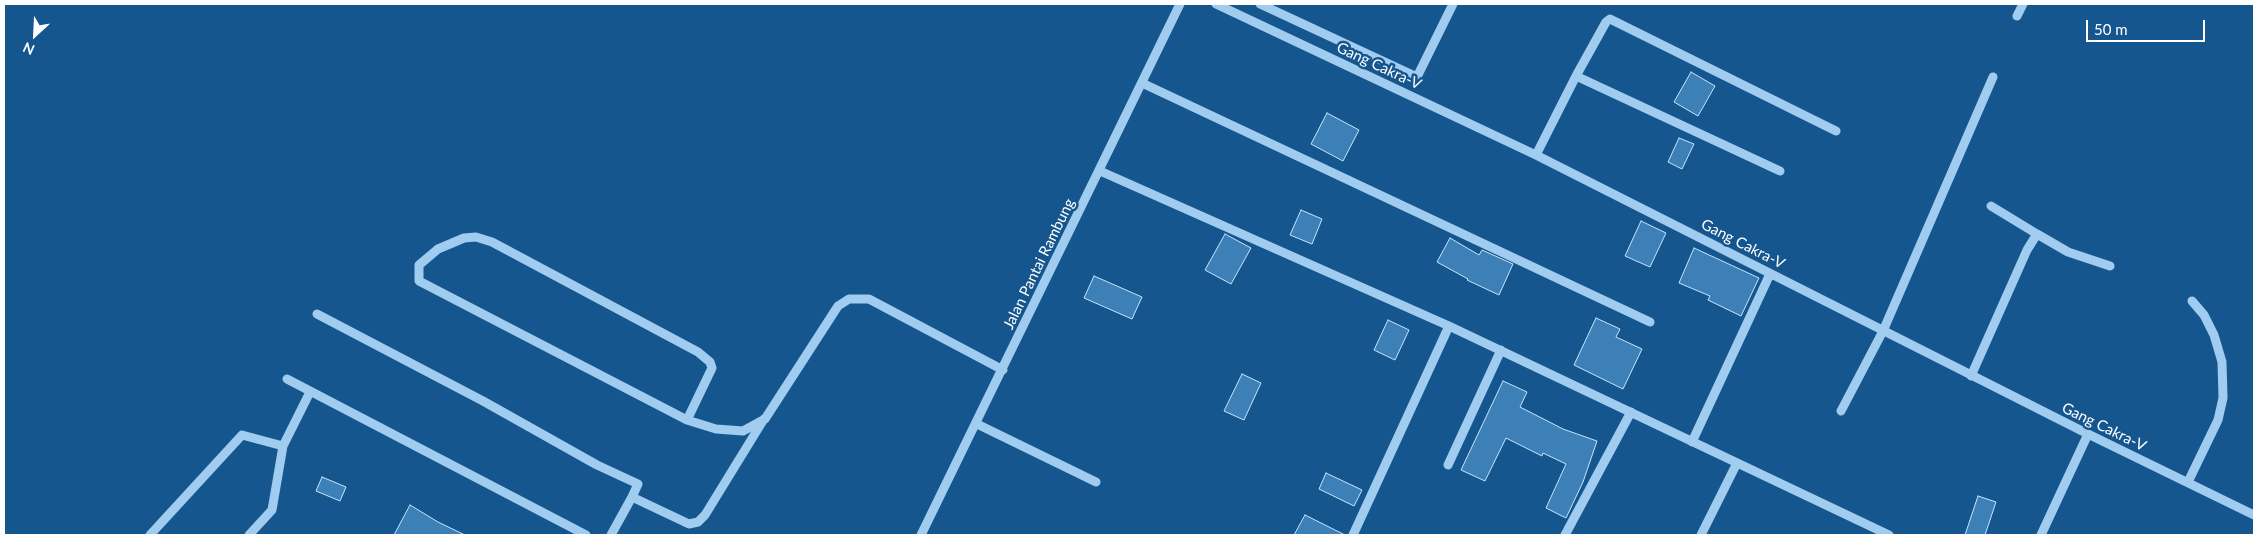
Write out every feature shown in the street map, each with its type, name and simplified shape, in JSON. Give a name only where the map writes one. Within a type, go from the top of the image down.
[{"type":"street","name":"Jalan Pantai Rambung","points":[[921,535],[1180,4]]},
{"type":"street","name":"Gang Cakra-V","points":[[1216,4],[1536,155],[1971,376],[2254,515]]},
{"type":"street","points":[[1260,4],[1416,77],[1453,4]]},
{"type":"street","points":[[2018,16],[2024,4]]},
{"type":"street","points":[[1536,155],[1576,76],[1606,22],[1610,19],[1836,131]]},
{"type":"street","points":[[1576,76],[1780,171]]},
{"type":"street","points":[[1840,411],[1883,331],[1993,77]]},
{"type":"street","points":[[1142,83],[1650,322]]},
{"type":"street","points":[[1100,171],[1449,326],[1737,463],[1869,531],[1889,535]]},
{"type":"street","points":[[1991,206],[2068,252],[2110,266]]},
{"type":"street","points":[[1971,376],[2027,250],[2037,234]]},
{"type":"street","points":[[687,420],[712,368],[710,362],[698,352],[492,242],[476,237],[464,238],[438,249],[419,265],[419,281],[687,420],[716,429],[743,431],[764,419]]},
{"type":"street","points":[[1692,442],[1770,274]]},
{"type":"street","points":[[632,497],[689,524],[698,522],[727,482],[764,419],[838,306],[849,299],[869,299],[1003,370]]},
{"type":"street","points":[[2188,482],[2218,420],[2223,398],[2222,362],[2214,335],[2204,315],[2192,300]]},
{"type":"street","points":[[317,314],[483,401],[597,465],[638,484],[611,535]]},
{"type":"street","points":[[1353,535],[1449,326]]},
{"type":"street","points":[[1448,465],[1501,350]]},
{"type":"street","points":[[286,379],[586,535]]},
{"type":"street","points":[[249,535],[272,510],[282,446],[310,392]]},
{"type":"street","points":[[1565,535],[1631,412]]},
{"type":"street","points":[[976,424],[1096,482]]},
{"type":"street","points":[[2041,535],[2088,434]]},
{"type":"street","points":[[150,535],[242,435],[282,446]]},
{"type":"street","points":[[1701,535],[1737,463]]},
{"type":"building","points":[[1691,72],[1715,86],[1698,116],[1674,102]]},
{"type":"building","points":[[1327,113],[1359,130],[1343,161],[1311,144]]},
{"type":"building","points":[[1679,138],[1694,144],[1682,169],[1668,162]]},
{"type":"building","points":[[1301,210],[1322,219],[1312,244],[1290,235]]},
{"type":"building","points":[[1641,221],[1666,233],[1650,267],[1625,256]]},
{"type":"building","points":[[1225,234],[1251,248],[1231,284],[1205,270]]},
{"type":"building","points":[[1450,238],[1479,255],[1482,250],[1513,264],[1499,295],[1467,280],[1437,262]]},
{"type":"building","points":[[1694,248],[1759,278],[1741,316],[1708,300],[1710,296],[1679,283]]},
{"type":"building","points":[[1094,276],[1142,297],[1132,319],[1084,298]]},
{"type":"building","points":[[1596,318],[1620,329],[1616,337],[1642,349],[1623,389],[1574,365]]},
{"type":"building","points":[[1388,320],[1409,330],[1395,360],[1374,350]]},
{"type":"building","points":[[1242,374],[1261,383],[1244,420],[1224,411]]},
{"type":"building","points":[[1503,381],[1527,392],[1520,407],[1563,429],[1597,441],[1583,482],[1566,518],[1546,508],[1566,464],[1543,453],[1542,456],[1506,438],[1485,481],[1461,470]]},
{"type":"building","points":[[1326,473],[1362,490],[1354,506],[1319,489]]},
{"type":"building","points":[[322,477],[346,487],[340,501],[316,491]]},
{"type":"building","points":[[1978,496],[1996,502],[1985,535],[1965,535]]},
{"type":"building","points":[[410,505],[438,522],[465,535],[394,535]]},
{"type":"building","points":[[1305,515],[1345,535],[1294,535]]}]
